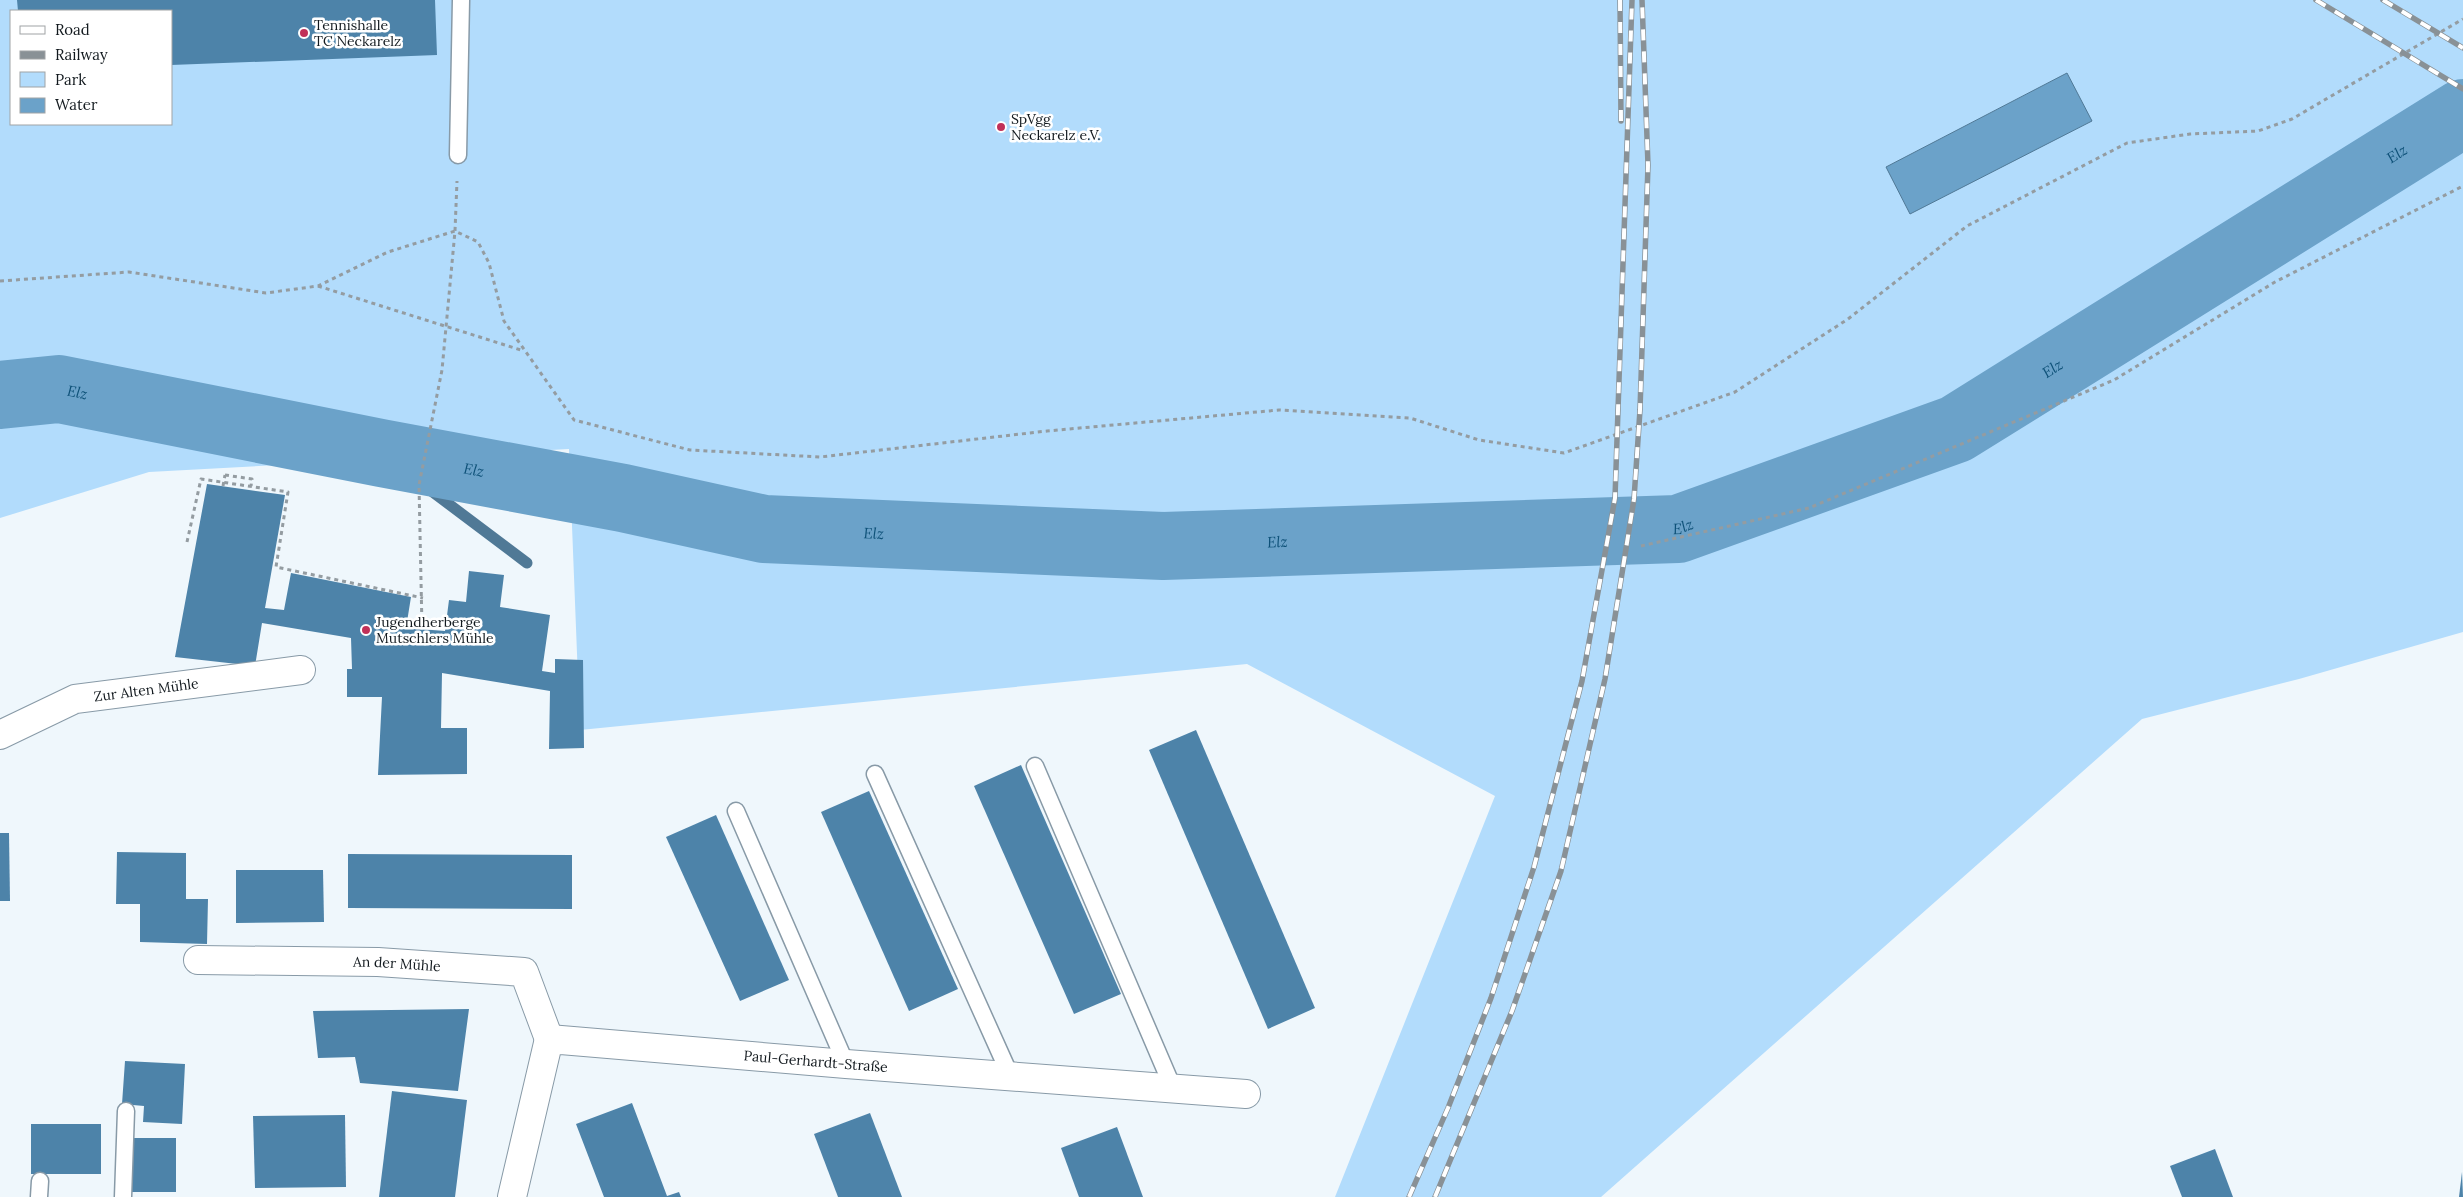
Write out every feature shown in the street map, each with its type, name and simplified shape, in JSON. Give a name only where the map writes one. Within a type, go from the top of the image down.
[{"type":"street","name":"Zur Alten Mühle","points":[[0,735],[75,699],[301,670]]},
{"type":"street","name":"An der Mühle","points":[[198,960],[378,962],[524,972],[549,1039]]},
{"type":"street","name":"Paul-Gerhardt-Straße","points":[[549,1039],[846,1064],[1246,1094]]},
{"type":"street","points":[[512,1197],[549,1039]]},
{"type":"lane","points":[[458,155],[461,0]]},
{"type":"lane","points":[[1035,766],[1173,1088]]},
{"type":"lane","points":[[875,774],[1010,1075]]},
{"type":"lane","points":[[736,811],[846,1064]]},
{"type":"lane","points":[[122,1197],[126,1111]]},
{"type":"path","points":[[0,280],[129,272],[266,293],[318,286],[388,252],[455,231],[478,242],[489,263],[504,321],[574,420],[690,450],[820,458],[1047,431],[1279,410],[1410,418],[1479,440],[1564,453],[1735,392],[1848,320],[1967,226],[2126,143],[2190,134],[2258,130],[2292,119],[2463,19]]},
{"type":"path","points":[[422,628],[423,596],[419,485],[442,370],[447,329],[455,231],[458,155]]},
{"type":"path","points":[[1641,546],[1809,508],[2114,380],[2275,282],[2463,186]]},
{"type":"path","points":[[318,286],[447,329],[524,351]]},
{"type":"path","points":[[223,486],[225,475],[252,479],[251,486]]},
{"type":"path","points":[[187,542],[201,479],[288,492],[276,568],[423,596]]},
{"type":"green space","points":[[0,0],[2463,0],[2463,632],[2299,679],[2142,719],[1601,1197],[1335,1197],[1495,796],[1247,664],[580,730],[569,449],[149,472],[0,518]]},
{"type":"water","points":[[2067,73],[2092,121],[1910,214],[1886,167]]},
{"type":"building","name":"Tennishalle TC Neckarelz","points":[[17,0],[435,0],[437,55],[172,65],[172,10],[18,10]]},
{"type":"building","name":"Jugendherberge Mutschlers Mühle","points":[[207,484],[285,495],[265,608],[284,610],[291,573],[411,597],[406,628],[445,631],[449,600],[466,602],[469,571],[504,575],[500,607],[550,615],[542,671],[555,673],[555,659],[583,660],[584,748],[549,749],[550,691],[442,673],[441,728],[467,728],[467,774],[378,775],[382,697],[347,697],[347,669],[352,669],[351,638],[262,623],[255,666],[175,657]]},
{"type":"building","points":[[1196,730],[1315,1008],[1268,1029],[1149,750]]},
{"type":"building","points":[[1021,765],[1121,994],[1074,1014],[974,786]]},
{"type":"building","points":[[869,791],[958,989],[909,1011],[821,812]]},
{"type":"building","points":[[716,815],[789,980],[740,1001],[666,837]]},
{"type":"building","points":[[0,833],[9,833],[10,901],[0,901]]},
{"type":"building","points":[[117,852],[186,853],[186,899],[208,899],[207,944],[140,942],[140,904],[116,904]]},
{"type":"building","points":[[348,854],[572,855],[572,909],[348,908]]},
{"type":"building","points":[[236,870],[323,870],[324,922],[236,923]]},
{"type":"building","points":[[469,1009],[458,1091],[360,1083],[355,1057],[318,1058],[313,1011]]},
{"type":"building","points":[[125,1061],[185,1064],[182,1124],[143,1122],[144,1106],[122,1104]]},
{"type":"building","points":[[392,1091],[467,1100],[455,1197],[379,1197]]},
{"type":"building","points":[[632,1103],[667,1196],[679,1192],[681,1197],[604,1197],[576,1124]]},
{"type":"building","points":[[870,1113],[902,1197],[838,1197],[814,1134]]},
{"type":"building","points":[[345,1115],[346,1187],[255,1188],[253,1116]]},
{"type":"building","points":[[31,1124],[101,1124],[101,1174],[31,1174]]},
{"type":"building","points":[[1117,1127],[1143,1197],[1079,1197],[1061,1148]]},
{"type":"building","points":[[131,1138],[176,1138],[176,1192],[131,1192]]},
{"type":"building","points":[[2215,1149],[2233,1197],[2182,1197],[2170,1166]]},
{"type":"building","points":[[2462,1172],[2463,1197],[2459,1197]]},
{"type":"waterway","name":"Elz","points":[[0,395],[59,389],[381,453],[623,498],[764,529],[1163,546],[1678,529],[1956,429],[2463,113]]},
{"type":"waterway","points":[[381,453],[527,563]]},
{"type":"railway","points":[[1620,0],[1621,121]]},
{"type":"railway","points":[[1409,1197],[1448,1108],[1491,998],[1534,867],[1582,681],[1615,498],[1632,0]]},
{"type":"railway","points":[[1435,1197],[1512,1011],[1561,871],[1605,679],[1634,499],[1640,410],[1648,165],[1642,0]]},
{"type":"railway","points":[[2316,0],[2463,89]]},
{"type":"railway","points":[[2383,0],[2463,48]]},
{"type":"place","name":"Tennishalle TC Neckarelz","points":[[304,33]]},
{"type":"place","name":"SpVgg Neckarelz e.V.","points":[[1001,127]]},
{"type":"place","name":"Jugendherberge Mutschlers Mühle","points":[[366,630]]}]
